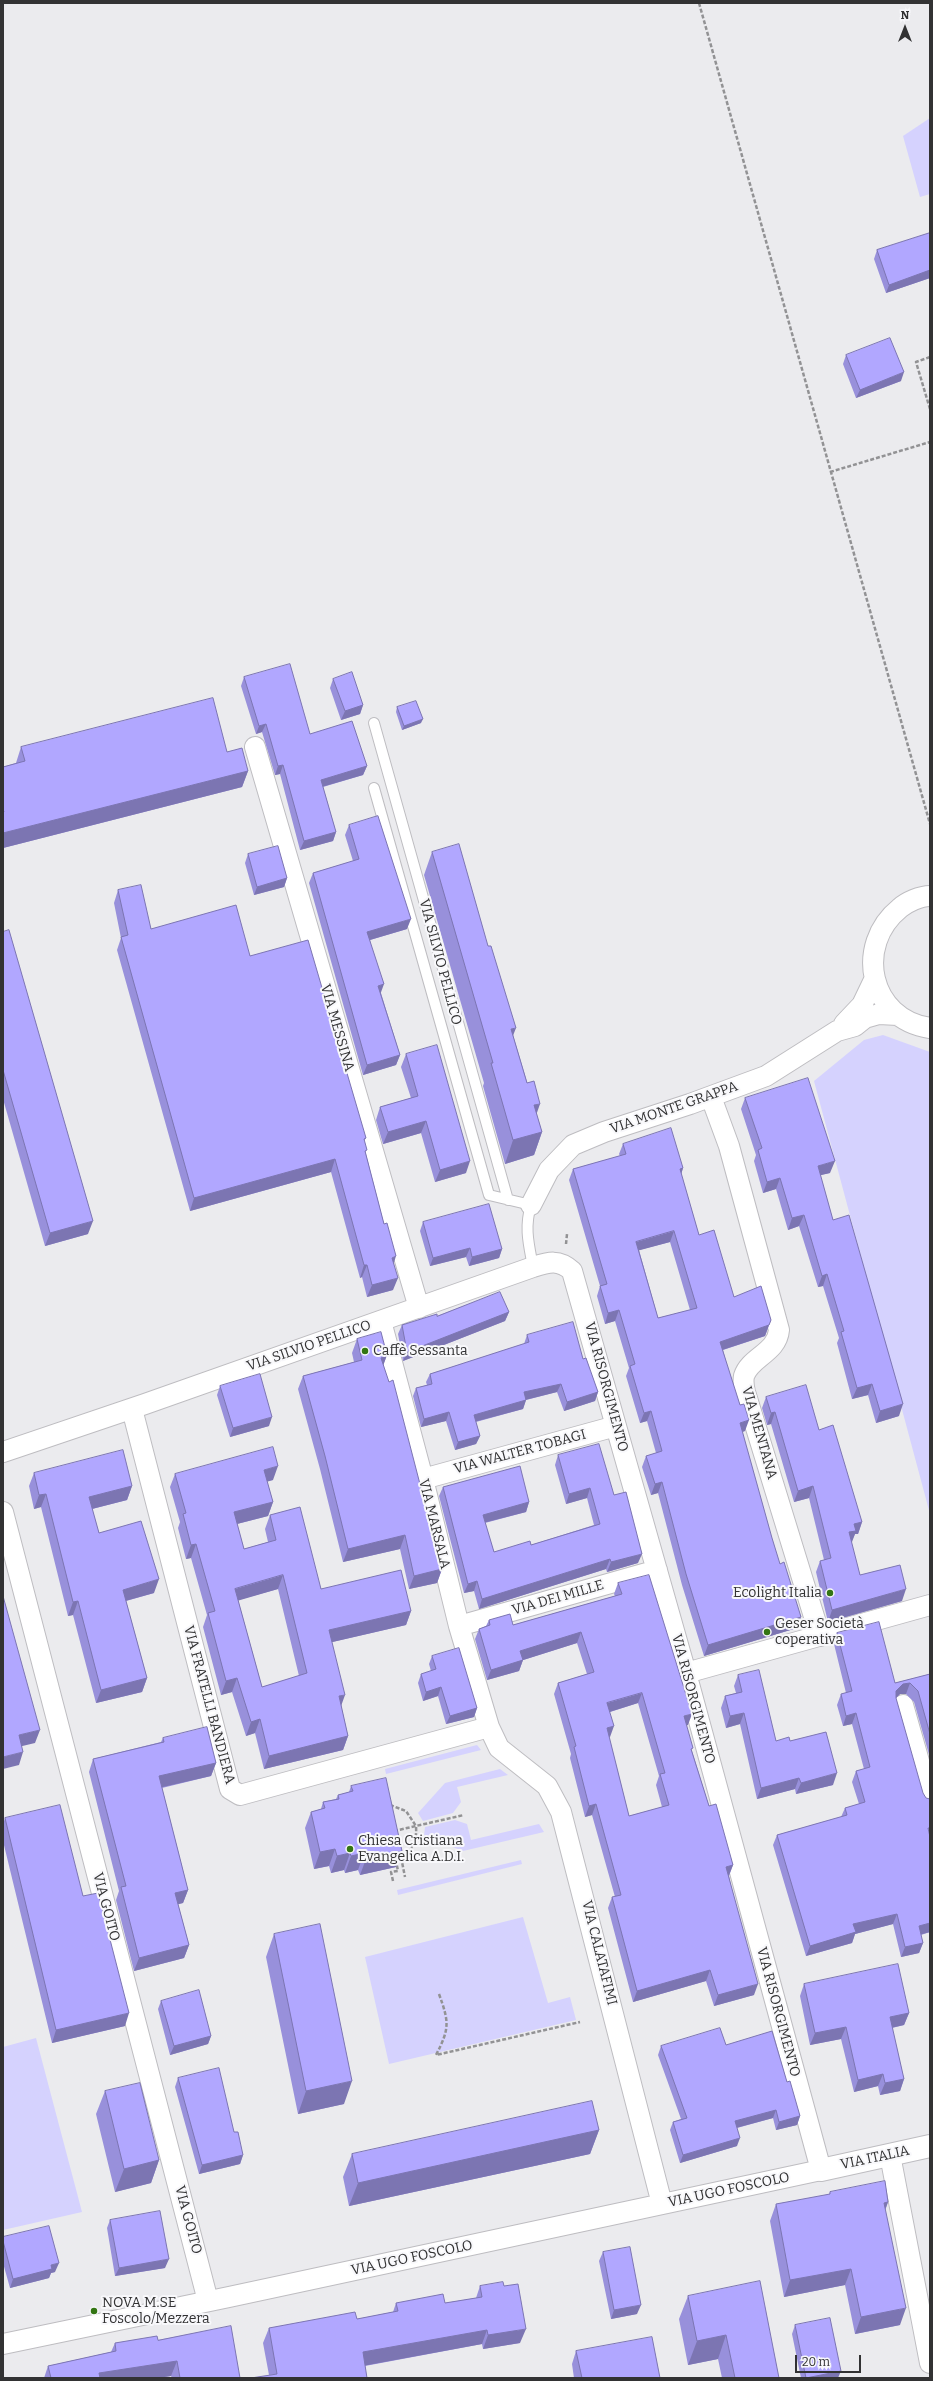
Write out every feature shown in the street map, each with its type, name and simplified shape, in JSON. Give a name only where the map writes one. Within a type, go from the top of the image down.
[{"type":"street","name":"VIA MESSINA","points":[[255,747],[418,1308]]},
{"type":"street","points":[[930,896],[906,903],[889,917],[877,936],[872,958],[874,980],[880,993],[898,1015],[912,1023],[930,1028]]},
{"type":"street","name":"VIA MONTE GRAPPA","points":[[531,1205],[549,1170],[573,1145],[604,1132],[711,1097],[766,1076],[838,1031],[862,1005],[874,980]]},
{"type":"street","name":"VIA MONTE GRAPPA","points":[[838,1031],[855,1026],[865,1018],[879,1014],[898,1015]]},
{"type":"street","name":"VIA MENTANA","points":[[711,1097],[729,1146],[779,1330],[778,1338],[770,1350],[751,1366],[744,1377],[745,1392],[820,1636]]},
{"type":"street","name":"VIA RISORGIMENTO","points":[[533,1267],[551,1262],[563,1263],[572,1270],[589,1322],[616,1426],[686,1673],[821,2170]]},
{"type":"street","name":"VIA SILVIO PELLICO","points":[[3,1452],[132,1409],[533,1267]]},
{"type":"street","name":"VIA MARSALA","points":[[381,1321],[423,1478],[459,1626],[488,1727]]},
{"type":"street","name":"VIA FRATELLI BANDIERA","points":[[132,1409],[230,1789],[240,1795],[488,1727]]},
{"type":"street","name":"VIA WALTER TOBAGI","points":[[423,1478],[616,1426]]},
{"type":"street","name":"VIA GOITO","points":[[3,1512],[208,2301]]},
{"type":"street","name":"VIA DEI MILLE","points":[[459,1626],[657,1570]]},
{"type":"street","points":[[686,1673],[930,1605]]},
{"type":"street","points":[[903,1705],[930,1800]]},
{"type":"street","name":"VIA CALATAFIMI","points":[[488,1727],[499,1748],[547,1786],[561,1812],[584,1896],[662,2204]]},
{"type":"street","name":"VIA ITALIA","points":[[821,2170],[930,2146]]},
{"type":"street","points":[[890,2155],[930,2363]]},
{"type":"street","name":"VIA UGO FOSCOLO","points":[[3,2344],[821,2170]]},
{"type":"lane","name":"VIA SILVIO PELLICO","points":[[374,724],[508,1200]]},
{"type":"lane","name":"VIA SILVIO PELLICO","points":[[374,788],[489,1195],[531,1205]]},
{"type":"lane","points":[[531,1205],[527,1220],[527,1238],[533,1267]]},
{"type":"path","points":[[699,3],[930,824]]},
{"type":"path","points":[[930,357],[916,362],[930,409]]},
{"type":"path","points":[[830,472],[930,442]]},
{"type":"path","points":[[386,1798],[388,1805],[397,1806],[406,1811],[416,1826],[414,1844],[408,1852],[401,1857],[405,1877]]},
{"type":"path","points":[[390,1832],[464,1815]]},
{"type":"path","points":[[391,1872],[398,1871],[396,1858]]},
{"type":"path","points":[[390,1869],[393,1881]]},
{"type":"path","points":[[439,1994],[448,2023],[447,2035],[436,2055],[580,2022]]},
{"type":"shaded area","points":[[930,118],[930,194],[920,197],[903,136]]},
{"type":"shaded area","points":[[883,1035],[930,1052],[930,1514],[814,1081],[864,1040]]},
{"type":"shaded area","points":[[477,1745],[481,1750],[386,1774],[385,1769]]},
{"type":"shaded area","points":[[500,1769],[508,1775],[457,1787],[461,1802],[453,1813],[423,1821],[418,1813],[445,1783]]},
{"type":"shaded area","points":[[455,1820],[467,1824],[471,1840],[539,1824],[544,1832],[463,1851],[424,1836],[425,1827]]},
{"type":"shaded area","points":[[521,1860],[522,1864],[398,1895],[397,1890]]},
{"type":"shaded area","points":[[523,1917],[548,2003],[570,1997],[576,2020],[389,2064],[365,1957]]},
{"type":"shaded area","points":[[36,2038],[82,2212],[3,2230],[3,2047]]},
{"type":"building","points":[[930,233],[930,270],[889,285],[877,250]]},
{"type":"building","points":[[890,338],[904,372],[860,390],[846,355]]},
{"type":"building","points":[[290,664],[310,734],[352,721],[367,766],[321,780],[336,832],[304,841],[283,765],[278,766],[266,724],[259,726],[244,677]]},
{"type":"building","points":[[352,672],[363,705],[345,711],[333,679]]},
{"type":"building","points":[[213,698],[227,752],[242,748],[248,771],[3,833],[3,767],[25,761],[21,747]]},
{"type":"building","points":[[416,701],[423,719],[404,726],[397,707]]},
{"type":"building","points":[[378,816],[411,919],[367,932],[384,984],[378,986],[400,1055],[367,1065],[313,873],[359,859],[349,825]]},
{"type":"building","points":[[459,844],[488,946],[491,946],[516,1028],[511,1029],[527,1083],[534,1081],[540,1104],[534,1105],[542,1132],[513,1140],[491,1063],[493,1063],[432,852]]},
{"type":"building","points":[[278,846],[287,878],[257,887],[248,854]]},
{"type":"building","points":[[141,885],[151,929],[236,905],[250,956],[308,940],[366,1138],[364,1139],[367,1150],[365,1151],[384,1224],[387,1223],[396,1256],[392,1258],[398,1278],[372,1285],[367,1265],[364,1265],[335,1159],[194,1198],[121,937],[128,935],[118,890]]},
{"type":"building","points":[[9,930],[93,1221],[50,1233],[3,1070],[3,932]]},
{"type":"building","points":[[437,1045],[470,1161],[440,1170],[426,1121],[388,1132],[380,1107],[418,1096],[406,1054]]},
{"type":"building","points":[[808,1078],[835,1161],[818,1166],[833,1220],[849,1215],[903,1404],[880,1411],[872,1384],[857,1388],[841,1332],[844,1331],[827,1274],[822,1276],[804,1215],[792,1218],[780,1178],[767,1182],[758,1150],[762,1148],[745,1098]]},
{"type":"building","points":[[671,1128],[683,1168],[680,1169],[699,1235],[714,1230],[734,1297],[761,1286],[771,1320],[769,1325],[720,1342],[740,1405],[744,1404],[749,1420],[740,1423],[780,1564],[784,1562],[801,1617],[708,1645],[686,1574],[662,1482],[655,1484],[646,1456],[662,1451],[651,1411],[644,1413],[630,1366],[635,1364],[619,1310],[608,1313],[600,1286],[607,1284],[573,1169],[626,1154],[623,1144]],"holes":[[[674,1231],[697,1308],[658,1318],[636,1242]]]},
{"type":"building","points":[[489,1204],[502,1249],[472,1257],[470,1248],[433,1258],[423,1222]]},
{"type":"building","points":[[500,1292],[509,1312],[407,1352],[402,1325],[437,1314],[437,1316]]},
{"type":"building","points":[[573,1322],[583,1359],[586,1358],[598,1392],[567,1402],[561,1384],[524,1392],[526,1400],[474,1415],[480,1436],[458,1442],[449,1412],[424,1419],[416,1388],[432,1384],[430,1374],[529,1342],[527,1335]]},
{"type":"building","points":[[381,1332],[387,1355],[381,1358],[389,1382],[393,1380],[442,1569],[414,1576],[405,1535],[348,1549],[303,1376],[362,1360],[357,1339]]},
{"type":"building","points":[[260,1374],[272,1417],[233,1428],[220,1386]]},
{"type":"building","points":[[806,1385],[819,1430],[833,1425],[862,1522],[854,1524],[856,1531],[849,1532],[860,1575],[900,1565],[906,1589],[832,1610],[820,1561],[831,1558],[813,1486],[798,1491],[775,1412],[771,1413],[766,1397]]},
{"type":"building","points":[[599,1444],[614,1495],[626,1492],[642,1554],[611,1562],[610,1559],[482,1599],[477,1581],[468,1584],[443,1487],[520,1466],[529,1502],[483,1515],[494,1552],[530,1541],[531,1545],[600,1524],[590,1488],[569,1494],[558,1455]]},
{"type":"building","points":[[273,1447],[278,1466],[264,1470],[273,1502],[234,1512],[244,1549],[276,1540],[270,1515],[300,1507],[321,1589],[401,1570],[411,1611],[329,1630],[345,1695],[339,1696],[348,1736],[269,1756],[260,1719],[251,1722],[237,1678],[226,1681],[208,1613],[215,1611],[196,1544],[191,1545],[183,1514],[186,1513],[175,1474]],"holes":[[[283,1575],[307,1673],[262,1687],[235,1589]]]},
{"type":"building","points":[[123,1450],[132,1486],[89,1497],[99,1533],[141,1521],[159,1579],[123,1590],[147,1678],[101,1690],[78,1601],[73,1602],[46,1494],[39,1495],[34,1473]]},
{"type":"building","points":[[649,1575],[692,1714],[684,1716],[693,1748],[691,1749],[709,1806],[716,1804],[733,1865],[726,1867],[758,1984],[718,1995],[710,1970],[637,1991],[612,1897],[621,1895],[596,1804],[589,1806],[574,1747],[576,1746],[558,1683],[594,1672],[581,1632],[520,1651],[523,1660],[491,1670],[479,1629],[490,1625],[489,1620],[510,1614],[513,1625],[622,1594],[618,1583]],"holes":[[[642,1693],[665,1773],[660,1774],[669,1805],[629,1816],[607,1728],[614,1726],[607,1703]]]},
{"type":"building","points":[[3,1596],[40,1730],[19,1735],[23,1752],[3,1757]]},
{"type":"building","points":[[879,1622],[895,1683],[930,1674],[930,1734],[918,1691],[910,1683],[903,1684],[896,1691],[896,1698],[923,1793],[926,1798],[930,1799],[930,1828],[928,1828],[930,1837],[930,1923],[919,1926],[923,1943],[905,1947],[897,1914],[853,1924],[856,1932],[810,1946],[777,1835],[847,1815],[845,1808],[865,1802],[856,1771],[870,1767],[856,1713],[846,1716],[841,1694],[852,1691],[837,1633]]},
{"type":"building","points":[[459,1648],[477,1708],[450,1716],[441,1687],[426,1692],[421,1674],[436,1669],[432,1656]]},
{"type":"building","points":[[759,1670],[776,1741],[789,1737],[790,1741],[826,1732],[837,1773],[801,1783],[799,1778],[761,1788],[744,1713],[730,1716],[725,1696],[742,1692],[738,1675]]},
{"type":"building","points":[[207,1727],[216,1763],[159,1776],[188,1890],[175,1893],[189,1945],[139,1958],[121,1887],[126,1886],[93,1759],[164,1742],[163,1738]]},
{"type":"building","name":"Chiesa Cristiana Evangelica A.D.I.","points":[[386,1778],[402,1851],[366,1859],[364,1853],[351,1856],[350,1853],[337,1856],[335,1849],[320,1852],[311,1812],[325,1808],[323,1802],[339,1799],[338,1795],[353,1791],[351,1786]]},
{"type":"building","points":[[60,1805],[83,1896],[98,1893],[129,2013],[56,2030],[5,1818]]},
{"type":"building","points":[[320,1924],[352,2081],[306,2091],[274,1934]]},
{"type":"building","points":[[898,1964],[909,2013],[890,2017],[904,2079],[885,2083],[883,2074],[858,2080],[846,2027],[815,2033],[804,1984]]},
{"type":"building","points":[[199,1990],[211,2036],[174,2046],[161,2001]]},
{"type":"building","points":[[720,2028],[726,2045],[772,2031],[787,2082],[790,2081],[800,2116],[779,2122],[776,2110],[735,2121],[740,2138],[683,2155],[673,2122],[687,2118],[661,2046]]},
{"type":"building","points":[[219,2068],[234,2132],[238,2132],[243,2155],[202,2165],[178,2078]]},
{"type":"building","points":[[140,2083],[159,2160],[124,2169],[105,2091]]},
{"type":"building","points":[[592,2101],[599,2130],[358,2183],[352,2154]]},
{"type":"building","points":[[885,2181],[888,2202],[884,2203],[906,2308],[861,2317],[851,2269],[790,2280],[776,2204],[830,2194],[830,2192]]},
{"type":"building","points":[[160,2211],[169,2259],[119,2268],[110,2220]]},
{"type":"building","points":[[49,2226],[59,2263],[51,2265],[52,2269],[13,2279],[3,2237]]},
{"type":"building","points":[[630,2247],[641,2305],[614,2310],[603,2252]]},
{"type":"building","points":[[760,2281],[779,2378],[735,2378],[726,2335],[697,2341],[688,2296]]},
{"type":"building","points":[[503,2282],[504,2286],[518,2284],[526,2329],[488,2335],[487,2330],[363,2352],[367,2378],[251,2378],[277,2374],[269,2328],[355,2312],[357,2319],[398,2311],[396,2303],[443,2294],[445,2303],[482,2297],[480,2286]]},
{"type":"building","points":[[830,2318],[841,2371],[806,2378],[795,2325]]},
{"type":"building","points":[[231,2326],[240,2378],[180,2378],[177,2361],[99,2373],[100,2378],[51,2378],[48,2366],[116,2351],[115,2343],[157,2336],[158,2340]]},
{"type":"building","points":[[652,2337],[660,2378],[582,2378],[576,2351]]},
{"type":"place","name":"Caffè Sessanta","points":[[365,1351]]},
{"type":"place","name":"Ecolight Italia","points":[[830,1593]]},
{"type":"place","name":"Geser Società coperativa","points":[[767,1632]]},
{"type":"place","name":"Chiesa Cristiana Evangelica A.D.I.","points":[[350,1849]]},
{"type":"place","name":"NOVA M.SE Foscolo/Mezzera","points":[[94,2311]]}]
